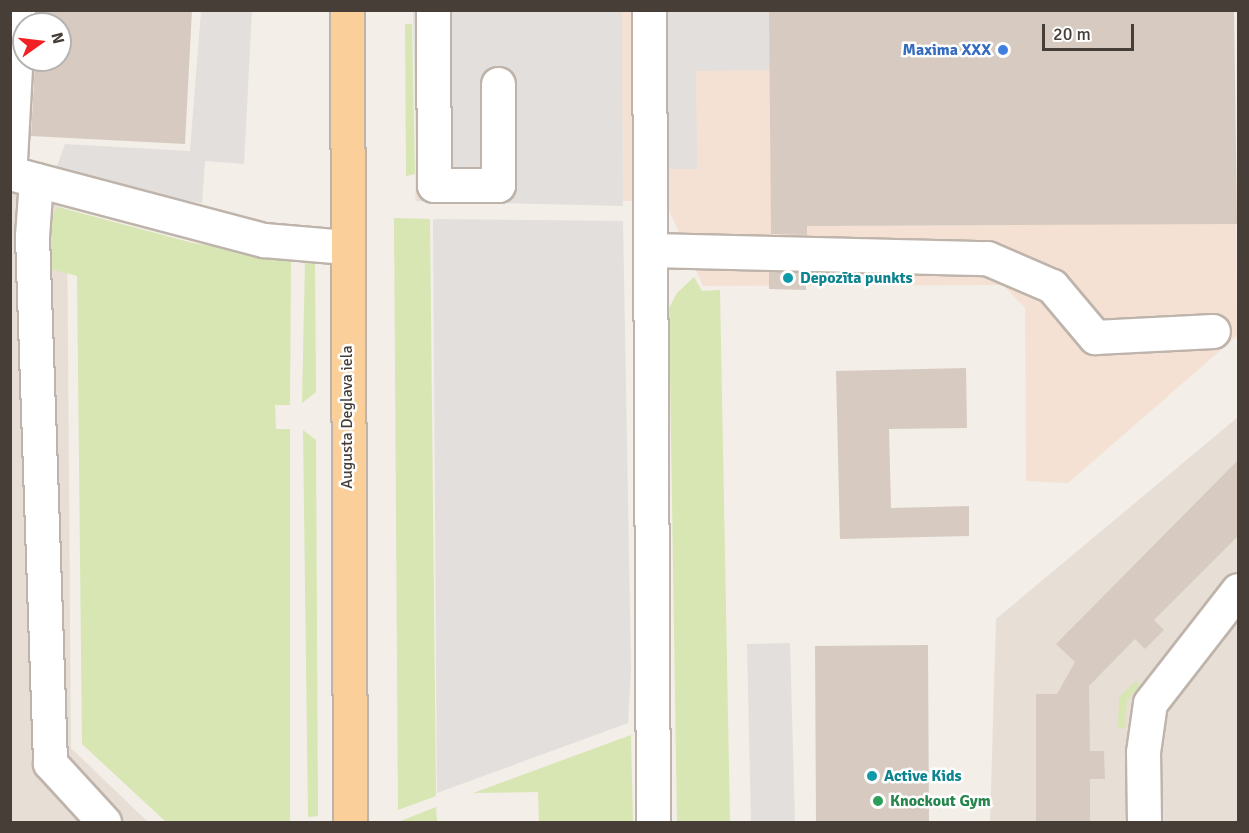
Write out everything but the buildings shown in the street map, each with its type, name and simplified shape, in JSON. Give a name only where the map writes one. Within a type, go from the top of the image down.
[{"type":"main road","name":"Augusta Deglava iela","points":[[347,10],[346,248],[351,822]]},
{"type":"street","points":[[10,160],[18,10]]},
{"type":"street","points":[[434,10],[434,185],[498,184],[498,84]]},
{"type":"street","points":[[649,10],[653,822]]},
{"type":"street","points":[[104,822],[50,763],[32,236],[23,176],[264,240],[346,248]]},
{"type":"street","points":[[651,250],[987,258],[1052,286],[1095,337],[1213,331]]},
{"type":"street","points":[[1144,822],[1143,752],[1150,703],[1222,606],[1239,590]]},
{"type":"shaded area","points":[[201,11],[252,11],[244,164],[205,161],[202,203],[51,182],[65,144],[190,151]]},
{"type":"shaded area","points":[[413,11],[622,11],[623,206],[417,201]]},
{"type":"shaded area","points":[[418,11],[1234,11],[1237,336],[1068,483],[1026,481],[1025,308],[1003,285],[703,286],[665,201],[415,201]]},
{"type":"shaded area","points":[[665,11],[769,11],[770,70],[696,71],[697,169],[665,169]]},
{"type":"shaded area","points":[[10,186],[67,210],[71,748],[148,822],[11,822]]},
{"type":"shaded area","points":[[433,219],[623,221],[631,669],[628,723],[437,793]]},
{"type":"shaded area","points":[[1238,417],[1238,822],[990,822],[996,619]]},
{"type":"shaded area","points":[[790,643],[795,822],[751,822],[747,644]]},
{"type":"green space","points":[[405,24],[412,24],[415,174],[406,176]]},
{"type":"green space","points":[[58,207],[193,243],[291,259],[290,405],[275,405],[276,429],[290,429],[290,822],[166,822],[82,744],[77,276],[51,269],[50,218]]},
{"type":"green space","points":[[394,218],[430,219],[436,796],[398,810]]},
{"type":"green space","points":[[305,261],[315,263],[316,392],[302,403]]},
{"type":"green space","points":[[694,277],[702,291],[720,290],[730,822],[677,822],[669,308],[677,293]]},
{"type":"green space","points":[[303,430],[316,440],[318,816],[308,817]]},
{"type":"green space","points":[[1136,681],[1140,685],[1127,701],[1125,728],[1118,727],[1119,697]]},
{"type":"green space","points":[[631,735],[633,822],[539,822],[538,792],[473,793]]},
{"type":"green space","points":[[436,807],[437,822],[398,822]]},
{"type":"place","name":"Maxima XXX","points":[[1003,50]]},
{"type":"place","name":"Depozīta punkts","points":[[788,278]]},
{"type":"place","name":"Active Kids","points":[[872,776]]},
{"type":"place","name":"Knockout Gym","points":[[878,801]]}]
